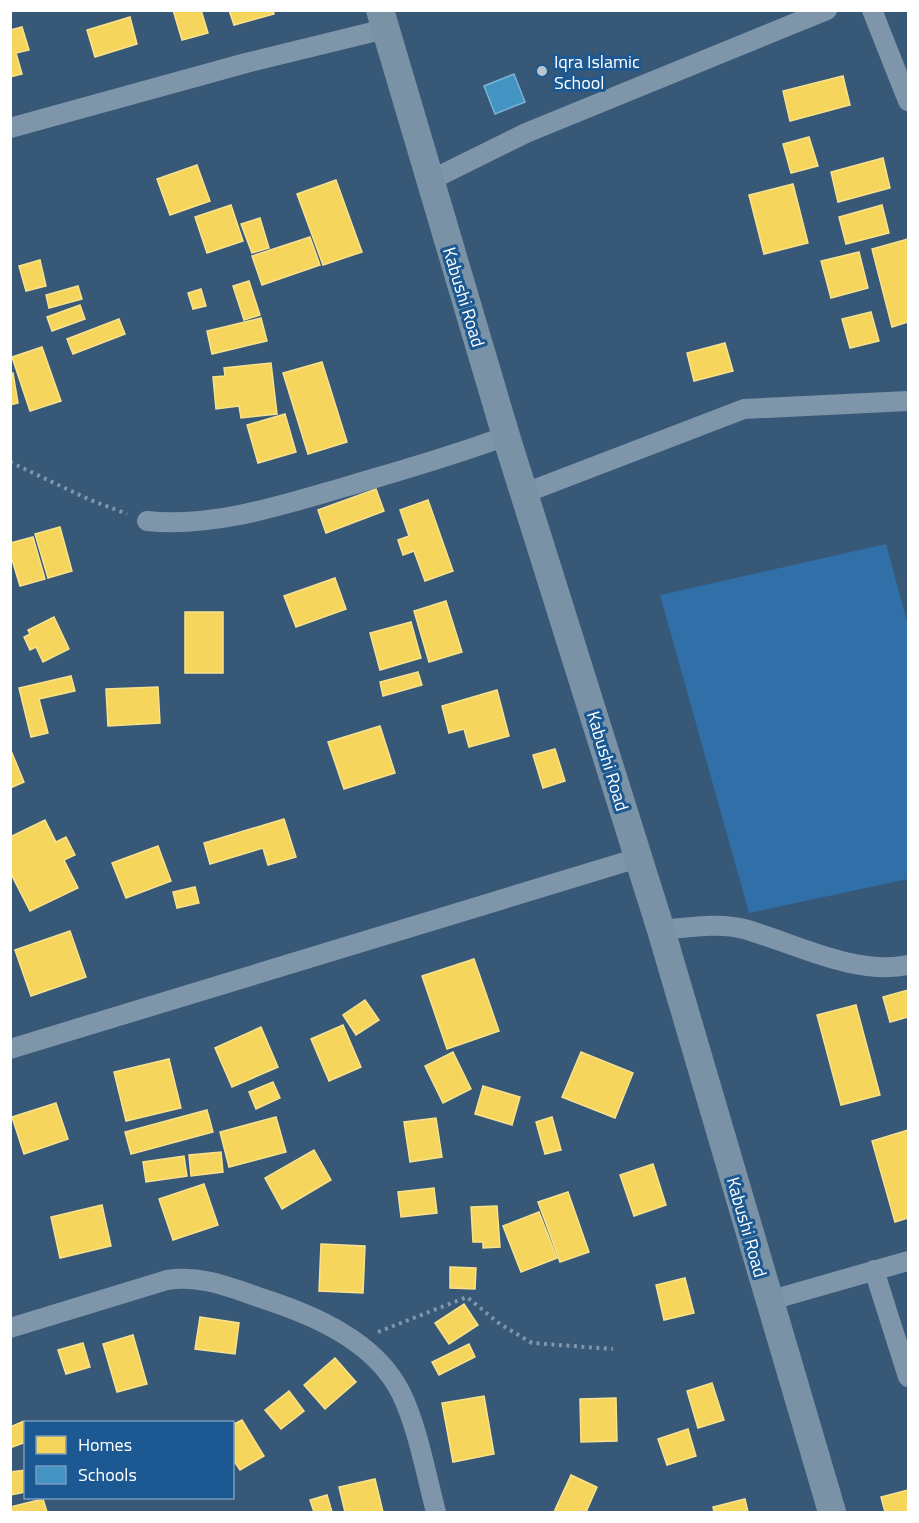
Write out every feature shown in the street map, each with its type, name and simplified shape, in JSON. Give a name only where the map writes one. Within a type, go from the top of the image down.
[{"type":"main road","name":"Kabushi Road","points":[[382,20],[507,436],[661,930],[832,1512]]},
{"type":"street","points":[[429,181],[526,134],[827,10]]},
{"type":"street","points":[[872,10],[909,101]]},
{"type":"street","points":[[10,128],[235,66],[382,20]]},
{"type":"street","points":[[525,493],[744,409],[909,401]]},
{"type":"street","points":[[147,521],[169,523],[242,515],[455,455],[507,436]]},
{"type":"street","points":[[10,1050],[638,858]]},
{"type":"street","points":[[661,930],[720,926],[742,928],[842,961],[879,966],[909,965]]},
{"type":"street","points":[[768,1300],[909,1261]]},
{"type":"street","points":[[874,1270],[909,1377]]},
{"type":"street","points":[[10,1329],[167,1280],[188,1277],[204,1279],[286,1306],[355,1341],[371,1352],[385,1368],[401,1394],[436,1512]]},
{"type":"path","points":[[10,462],[88,499],[147,521]]},
{"type":"path","points":[[355,1341],[467,1297],[500,1324],[532,1343],[613,1349]]},
{"type":"shaded area","points":[[886,544],[908,625],[908,879],[749,913],[660,595]]},
{"type":"building: Homes","points":[[173,10],[201,10],[208,33],[182,40]]},
{"type":"building: Homes","points":[[229,10],[273,10],[274,14],[234,25]]},
{"type":"building: Homes","points":[[130,17],[137,44],[95,57],[87,30]]},
{"type":"building: Homes","points":[[22,27],[29,50],[16,53],[22,74],[10,77],[10,30]]},
{"type":"building: Homes","points":[[843,76],[850,105],[790,121],[783,91]]},
{"type":"building: Homes","points":[[809,137],[818,166],[791,173],[783,144]]},
{"type":"building: Homes","points":[[883,158],[890,188],[838,202],[831,172]]},
{"type":"building: Homes","points":[[197,165],[210,201],[170,215],[157,179]]},
{"type":"building: Homes","points":[[336,180],[362,252],[323,265],[297,194]]},
{"type":"building: Homes","points":[[793,184],[808,243],[764,254],[749,195]]},
{"type":"building: Homes","points":[[231,205],[243,241],[207,253],[195,217]]},
{"type":"building: Homes","points":[[882,205],[889,233],[846,244],[839,217]]},
{"type":"building: Homes","points":[[260,218],[269,248],[252,253],[241,224]]},
{"type":"building: Homes","points":[[310,237],[320,265],[262,285],[252,256]]},
{"type":"building: Homes","points":[[908,239],[908,322],[892,327],[872,249]]},
{"type":"building: Homes","points":[[859,252],[868,288],[831,298],[821,261]]},
{"type":"building: Homes","points":[[40,260],[46,286],[26,291],[19,266]]},
{"type":"building: Homes","points":[[249,281],[260,315],[244,320],[233,286]]},
{"type":"building: Homes","points":[[78,286],[82,299],[49,308],[46,295]]},
{"type":"building: Homes","points":[[201,289],[206,306],[193,309],[188,293]]},
{"type":"building: Homes","points":[[80,305],[85,319],[52,331],[47,317]]},
{"type":"building: Homes","points":[[871,312],[879,341],[850,348],[842,319]]},
{"type":"building: Homes","points":[[261,318],[267,341],[212,354],[207,331]]},
{"type":"building: Homes","points":[[119,319],[125,334],[73,354],[67,339]]},
{"type":"building: Homes","points":[[725,343],[733,371],[694,381],[687,353]]},
{"type":"building: Homes","points":[[42,347],[61,401],[30,411],[12,357]]},
{"type":"building: Homes","points":[[322,362],[347,442],[308,454],[283,373]]},
{"type":"building: Homes","points":[[271,363],[277,414],[241,418],[239,406],[216,409],[213,377],[225,376],[224,368]]},
{"type":"building: Homes","points":[[13,373],[18,403],[10,405],[10,374]]},
{"type":"building: Homes","points":[[285,414],[296,452],[258,463],[247,425]]},
{"type":"building: Homes","points":[[376,489],[384,511],[326,533],[318,510]]},
{"type":"building: Homes","points":[[428,500],[453,571],[425,581],[414,551],[403,555],[398,540],[409,536],[400,510]]},
{"type":"building: Homes","points":[[60,527],[72,571],[48,578],[35,534]]},
{"type":"building: Homes","points":[[33,537],[45,579],[20,586],[10,553],[10,543]]},
{"type":"building: Homes","points":[[335,578],[346,609],[296,627],[284,596]]},
{"type":"building: Homes","points":[[446,601],[462,652],[429,662],[414,611]]},
{"type":"building: Homes","points":[[185,612],[223,612],[223,673],[185,673]]},
{"type":"building: Homes","points":[[54,617],[69,649],[43,662],[36,647],[30,650],[24,637],[30,634],[28,630]]},
{"type":"building: Homes","points":[[411,622],[421,658],[380,670],[370,633]]},
{"type":"building: Homes","points":[[418,672],[422,685],[383,696],[380,682]]},
{"type":"building: Homes","points":[[71,676],[75,691],[39,699],[48,733],[31,737],[19,688]]},
{"type":"building: Homes","points":[[158,687],[160,723],[108,726],[106,689]]},
{"type":"building: Homes","points":[[497,690],[509,736],[469,747],[464,729],[449,733],[442,706]]},
{"type":"building: Homes","points":[[380,726],[395,773],[344,789],[328,742]]},
{"type":"building: Homes","points":[[555,749],[565,781],[543,788],[533,755]]},
{"type":"building: Homes","points":[[12,753],[24,782],[10,788],[10,754]]},
{"type":"building: Homes","points":[[284,819],[296,857],[268,865],[263,848],[210,864],[204,843]]},
{"type":"building: Homes","points":[[45,820],[56,842],[66,837],[75,855],[64,860],[78,888],[30,911],[10,872],[10,837]]},
{"type":"building: Homes","points":[[158,846],[171,881],[126,898],[112,863]]},
{"type":"building: Homes","points":[[195,887],[199,903],[177,908],[173,892]]},
{"type":"building: Homes","points":[[70,931],[86,977],[31,996],[15,950]]},
{"type":"building: Homes","points":[[474,959],[499,1031],[447,1049],[422,976]]},
{"type":"building: Homes","points":[[908,990],[908,1017],[890,1022],[883,997]]},
{"type":"building: Homes","points":[[365,1000],[379,1020],[356,1035],[343,1015]]},
{"type":"building: Homes","points":[[856,1005],[880,1095],[841,1105],[817,1015]]},
{"type":"building: Homes","points":[[343,1025],[361,1067],[329,1081],[311,1039]]},
{"type":"building: Homes","points":[[261,1027],[278,1067],[232,1087],[215,1048]]},
{"type":"building: Homes","points":[[453,1052],[471,1089],[443,1103],[425,1066]]},
{"type":"building: Homes","points":[[581,1052],[633,1073],[615,1118],[562,1097]]},
{"type":"building: Homes","points":[[169,1059],[181,1108],[126,1121],[114,1072]]},
{"type":"building: Homes","points":[[273,1082],[280,1098],[256,1109],[249,1092]]},
{"type":"building: Homes","points":[[483,1086],[520,1097],[512,1125],[475,1114]]},
{"type":"building: Homes","points":[[56,1103],[68,1139],[24,1154],[12,1117]]},
{"type":"building: Homes","points":[[207,1110],[213,1132],[131,1154],[125,1132]]},
{"type":"building: Homes","points":[[276,1117],[286,1152],[229,1167],[220,1132]]},
{"type":"building: Homes","points":[[552,1117],[561,1150],[545,1154],[536,1122]]},
{"type":"building: Homes","points":[[436,1118],[442,1157],[410,1162],[404,1122]]},
{"type":"building: Homes","points":[[908,1130],[908,1218],[895,1222],[872,1141]]},
{"type":"building: Homes","points":[[314,1150],[331,1180],[282,1209],[265,1178]]},
{"type":"building: Homes","points":[[221,1152],[223,1172],[191,1176],[189,1155]]},
{"type":"building: Homes","points":[[184,1156],[187,1176],[146,1182],[143,1162]]},
{"type":"building: Homes","points":[[653,1164],[666,1205],[634,1216],[620,1175]]},
{"type":"building: Homes","points":[[204,1184],[218,1225],[173,1240],[159,1199]]},
{"type":"building: Homes","points":[[434,1188],[437,1213],[401,1217],[398,1192]]},
{"type":"building: Homes","points":[[568,1192],[589,1252],[560,1262],[538,1202]]},
{"type":"building: Homes","points":[[102,1205],[111,1246],[60,1258],[51,1217]]},
{"type":"building: Homes","points":[[497,1206],[500,1247],[483,1248],[483,1242],[473,1242],[471,1207]]},
{"type":"building: Homes","points":[[539,1212],[557,1258],[521,1272],[503,1226]]},
{"type":"building: Homes","points":[[321,1244],[365,1246],[363,1293],[319,1291]]},
{"type":"building: Homes","points":[[450,1267],[476,1268],[475,1289],[450,1288]]},
{"type":"building: Homes","points":[[685,1278],[694,1313],[664,1320],[656,1285]]},
{"type":"building: Homes","points":[[464,1304],[478,1325],[449,1344],[435,1323]]},
{"type":"building: Homes","points":[[200,1317],[239,1323],[235,1354],[195,1349]]},
{"type":"building: Homes","points":[[133,1335],[147,1384],[117,1392],[103,1344]]},
{"type":"building: Homes","points":[[83,1343],[90,1367],[66,1374],[58,1350]]},
{"type":"building: Homes","points":[[469,1344],[475,1357],[439,1375],[432,1362]]},
{"type":"building: Homes","points":[[335,1358],[356,1382],[325,1409],[304,1385]]},
{"type":"building: Homes","points":[[712,1383],[724,1420],[698,1428],[687,1391]]},
{"type":"building: Homes","points":[[289,1391],[304,1411],[281,1429],[265,1410]]},
{"type":"building: Homes","points":[[484,1396],[494,1454],[453,1462],[442,1403]]},
{"type":"building: Homes","points":[[616,1398],[617,1441],[581,1442],[580,1399]]},
{"type":"building: Homes","points":[[242,1420],[264,1456],[240,1470],[234,1461],[234,1424]]},
{"type":"building: Homes","points":[[24,1421],[24,1443],[10,1448],[10,1427]]},
{"type":"building: Homes","points":[[688,1429],[696,1456],[667,1465],[658,1439]]},
{"type":"building: Homes","points":[[24,1470],[24,1492],[10,1495],[10,1472]]},
{"type":"building: Homes","points":[[571,1475],[597,1487],[586,1512],[554,1512]]},
{"type":"building: Homes","points":[[375,1479],[383,1512],[345,1512],[339,1487]]},
{"type":"building: Homes","points":[[908,1490],[908,1512],[885,1512],[881,1497]]},
{"type":"building: Homes","points":[[327,1495],[332,1512],[314,1512],[310,1500]]},
{"type":"building: Homes","points":[[43,1499],[47,1512],[10,1512],[10,1507]]},
{"type":"building: Homes","points":[[745,1499],[748,1512],[714,1512],[713,1507]]},
{"type":"building: Schools","points":[[514,74],[525,102],[495,114],[484,86]]},
{"type":"place","name":"Iqra Islamic School","points":[[542,71]]}]
